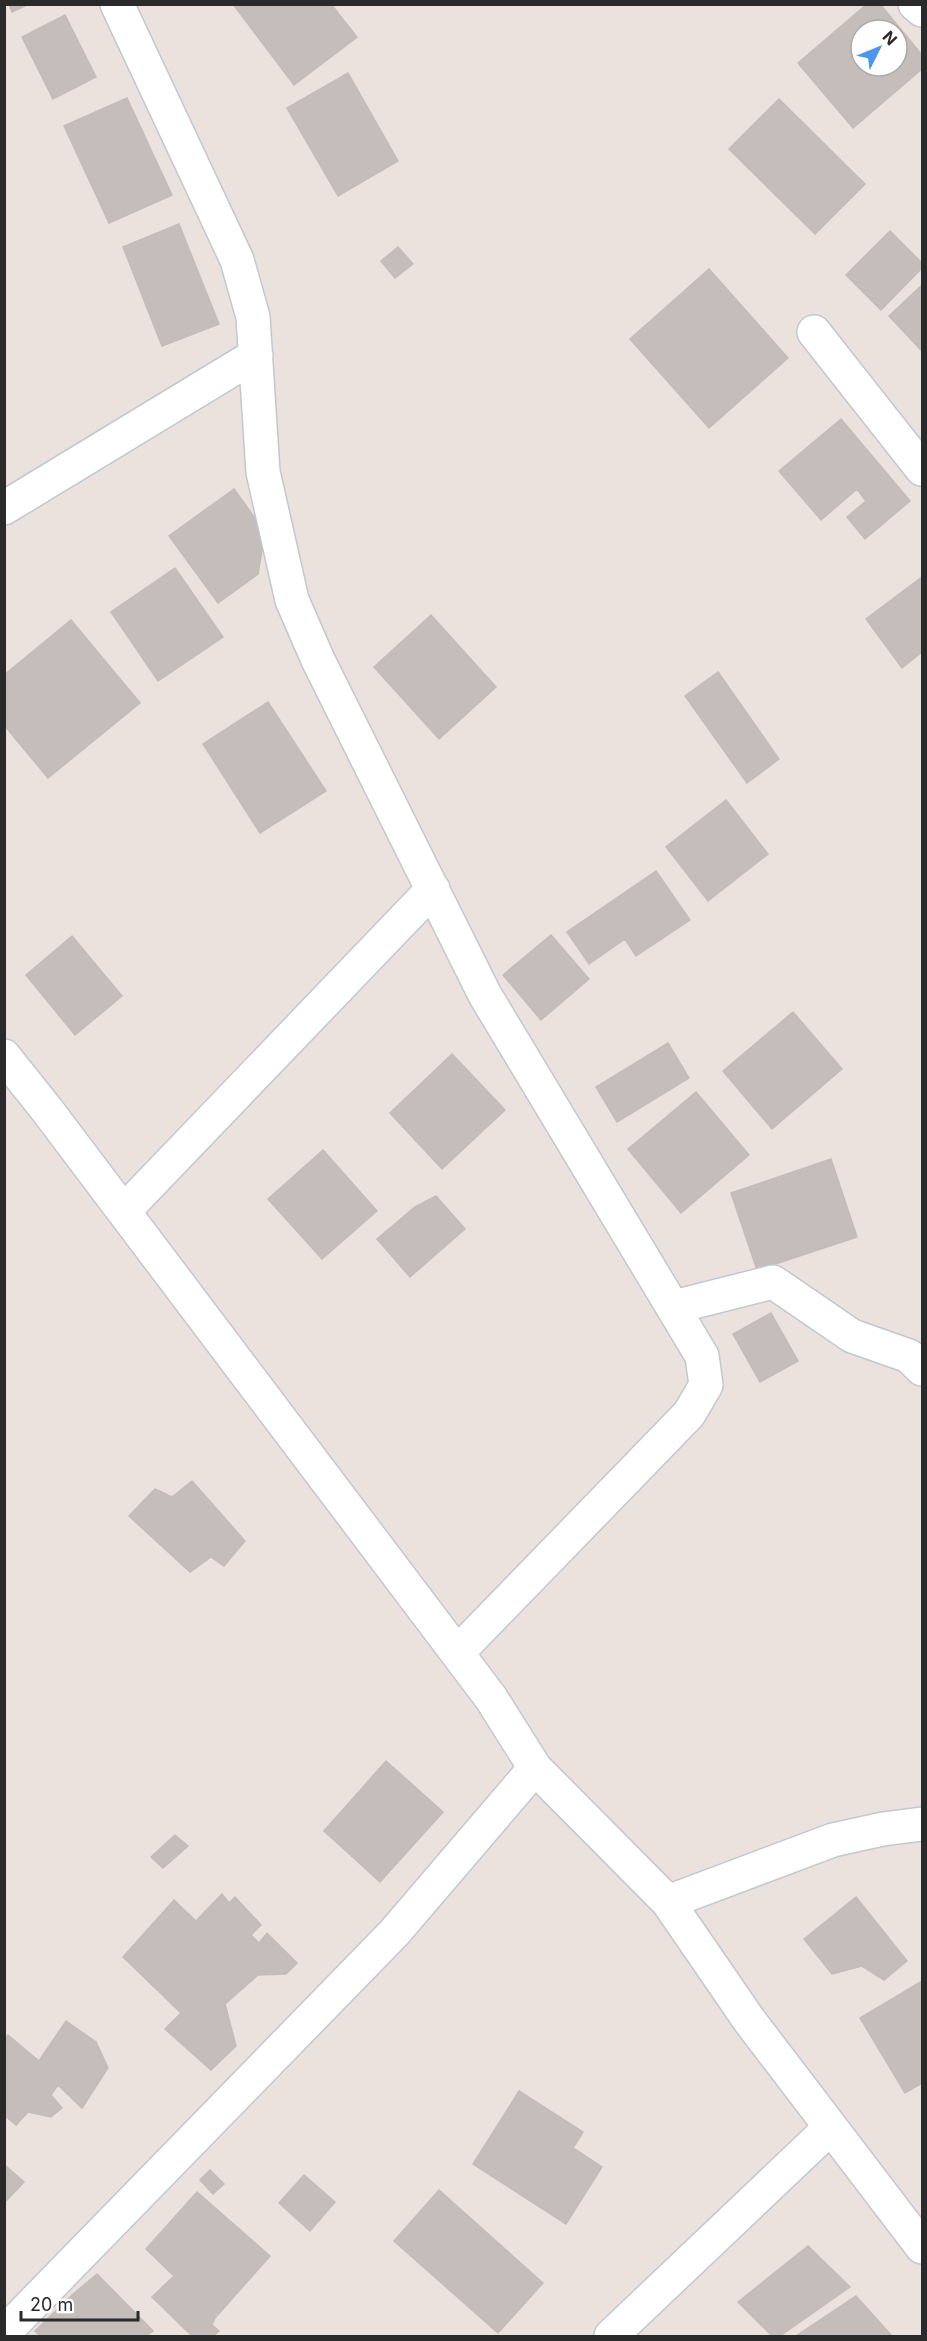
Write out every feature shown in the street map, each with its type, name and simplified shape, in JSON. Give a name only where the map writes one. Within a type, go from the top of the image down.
[{"type":"street","points":[[117,4],[237,260],[253,316],[263,472],[292,600],[318,660],[485,995],[702,1356],[706,1385],[689,1414],[457,1653]]},
{"type":"street","points":[[915,4],[922,10]]},
{"type":"street","points":[[814,332],[922,469]]},
{"type":"street","points":[[4,508],[256,355]]},
{"type":"street","points":[[124,1211],[433,889]]},
{"type":"street","points":[[4,1056],[124,1211],[491,1698],[535,1768],[668,1902],[749,2020],[922,2247]]},
{"type":"street","points":[[674,1307],[773,1282],[852,1336],[909,1356],[922,1369]]},
{"type":"street","points":[[4,2332],[394,1933],[535,1768]]},
{"type":"street","points":[[668,1902],[833,1840],[883,1829],[922,1824]]},
{"type":"street","points":[[611,2337],[830,2128]]},
{"type":"building","points":[[9,4],[29,4],[12,12]]},
{"type":"building","points":[[233,4],[331,4],[357,37],[294,85]]},
{"type":"building","points":[[867,4],[880,4],[892,18],[851,18]]},
{"type":"building","points":[[65,15],[96,77],[53,99],[22,37]]},
{"type":"building","points":[[849,19],[849,78],[909,78],[909,39],[922,55],[922,69],[853,128],[798,63]]},
{"type":"building","points":[[348,73],[398,161],[338,196],[287,108]]},
{"type":"building","points":[[127,98],[172,195],[109,223],[64,126]]},
{"type":"building","points":[[779,99],[865,184],[815,234],[729,149]]},
{"type":"building","points":[[179,224],[219,324],[162,346],[123,247]]},
{"type":"building","points":[[890,231],[922,263],[922,268],[881,310],[846,275]]},
{"type":"building","points":[[398,247],[413,264],[395,278],[381,261]]},
{"type":"building","points":[[709,269],[788,358],[709,428],[630,339]]},
{"type":"building","points":[[922,285],[922,351],[889,316]]},
{"type":"building","points":[[841,419],[910,501],[865,539],[847,517],[866,501],[857,489],[821,520],[779,471]]},
{"type":"building","points":[[234,489],[265,532],[258,574],[218,603],[169,536]]},
{"type":"building","points":[[175,568],[223,637],[158,681],[111,612]]},
{"type":"building","points":[[922,577],[922,652],[902,668],[866,619]]},
{"type":"building","points":[[431,615],[496,687],[439,739],[374,667]]},
{"type":"building","points":[[71,620],[140,703],[48,778],[4,725],[4,675]]},
{"type":"building","points":[[718,672],[779,759],[747,783],[685,696]]},
{"type":"building","points":[[268,702],[326,791],[260,833],[203,744]]},
{"type":"building","points":[[726,800],[768,854],[708,901],[666,847]]},
{"type":"building","points":[[656,871],[690,920],[636,956],[625,939],[589,964],[567,932]]},
{"type":"building","points":[[551,935],[589,979],[541,1020],[503,975]]},
{"type":"building","points":[[72,936],[122,996],[75,1035],[26,975]]},
{"type":"building","points":[[793,1012],[842,1069],[772,1129],[723,1071]]},
{"type":"building","points":[[668,1043],[689,1078],[617,1122],[596,1087]]},
{"type":"building","points":[[452,1054],[505,1110],[442,1169],[390,1113]]},
{"type":"building","points":[[696,1092],[749,1155],[681,1213],[628,1149]]},
{"type":"building","points":[[323,1150],[377,1211],[322,1259],[268,1199]]},
{"type":"building","points":[[831,1159],[857,1237],[757,1270],[731,1193]]},
{"type":"building","points":[[436,1196],[465,1229],[410,1277],[377,1239],[415,1207]]},
{"type":"building","points":[[771,1313],[798,1361],[760,1382],[733,1334]]},
{"type":"building","points":[[192,1481],[245,1541],[224,1566],[211,1557],[190,1572],[129,1516],[155,1489],[172,1497]]},
{"type":"building","points":[[386,1761],[443,1812],[380,1882],[324,1831]]},
{"type":"building","points":[[175,1835],[188,1846],[163,1868],[151,1857]]},
{"type":"building","points":[[222,1894],[229,1903],[235,1897],[261,1925],[251,1935],[259,1943],[267,1933],[297,1963],[286,1974],[258,1975],[225,2004],[236,2046],[211,2070],[165,2029],[181,2013],[123,1957],[174,1900],[196,1921]]},
{"type":"building","points":[[856,1897],[907,1961],[884,1980],[862,1966],[832,1974],[804,1939]]},
{"type":"building","points":[[922,1981],[922,2083],[905,2093],[860,2018]]},
{"type":"building","points":[[66,2021],[96,2042],[108,2068],[82,2108],[58,2085],[51,2095],[62,2108],[51,2117],[28,2112],[16,2125],[4,2115],[4,2040],[8,2035],[39,2061]]},
{"type":"building","points":[[519,2091],[583,2132],[573,2148],[602,2167],[566,2224],[473,2164]]},
{"type":"building","points":[[6,2166],[24,2182],[4,2203],[4,2168]]},
{"type":"building","points":[[210,2170],[224,2184],[213,2194],[200,2180]]},
{"type":"building","points":[[304,2175],[335,2202],[310,2231],[279,2203]]},
{"type":"building","points":[[439,2190],[543,2283],[498,2333],[394,2241]]},
{"type":"building","points":[[197,2192],[270,2256],[215,2318],[212,2325],[219,2331],[213,2336],[192,2336],[152,2297],[174,2276],[146,2249]]},
{"type":"building","points":[[808,2246],[850,2287],[780,2336],[772,2336],[738,2302]]},
{"type":"building","points":[[97,2274],[153,2331],[146,2336],[40,2336],[35,2331],[72,2295]]},
{"type":"building","points":[[856,2296],[892,2336],[796,2336]]}]
